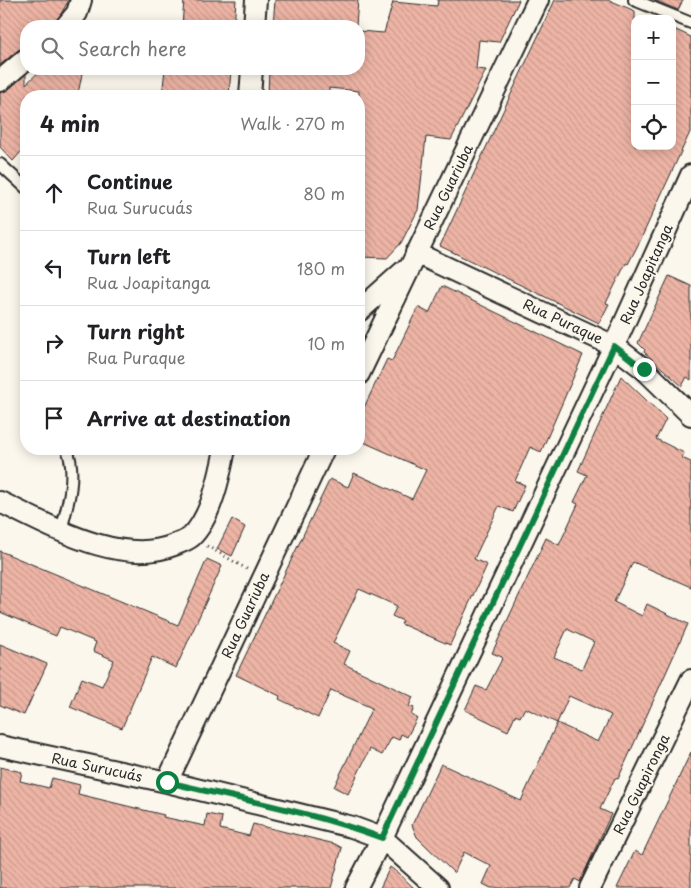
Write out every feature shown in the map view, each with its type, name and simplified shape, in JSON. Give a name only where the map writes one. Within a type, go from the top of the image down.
[{"type":"street","points":[[71,20],[77,13],[81,0]]},
{"type":"street","points":[[254,20],[256,0]]},
{"type":"street","name":"Rua Guariuba","points":[[365,361],[538,0]]},
{"type":"street","points":[[0,81],[20,64]]},
{"type":"street","points":[[250,90],[252,75]]},
{"type":"street","name":"Rua Joapitanga","points":[[356,888],[382,838],[614,346],[691,175]]},
{"type":"street","points":[[365,305],[413,260]]},
{"type":"street","name":"Rua Puraque","points":[[413,260],[614,346],[644,369],[691,416]]},
{"type":"street","points":[[0,502],[61,530],[104,546],[133,551],[163,550],[191,537],[208,510],[219,480],[224,455]]},
{"type":"street","name":"Rua Guariuba","points":[[167,782],[321,455]]},
{"type":"street","name":"Rua Guapironga","points":[[590,888],[691,680]]},
{"type":"street","name":"Rua Surucuás","points":[[0,746],[167,782],[352,827],[382,838],[438,888]]},
{"type":"lane","points":[[634,0],[691,23]]},
{"type":"lane","points":[[0,164],[20,182]]},
{"type":"lane","points":[[61,530],[68,505],[71,478],[67,455]]},
{"type":"path","points":[[191,537],[263,578]]},
{"type":"building","points":[[0,0],[69,0],[57,20],[20,20],[20,49],[0,65]]},
{"type":"building","points":[[184,0],[236,0],[234,20],[182,20]]},
{"type":"building","points":[[275,0],[358,0],[356,20],[273,20]]},
{"type":"building","points":[[438,0],[519,0],[499,42],[479,40],[476,69],[486,70],[451,140],[426,137],[418,210],[401,243],[387,258],[365,257],[365,90],[329,88],[329,90],[268,90],[269,75],[365,75],[365,31],[384,33],[393,2],[437,6]]},
{"type":"building","points":[[555,0],[609,0],[635,11],[635,15],[631,15],[631,150],[676,150],[676,30],[691,37],[691,130],[639,243],[628,264],[626,263],[606,303],[609,304],[599,323],[440,246]]},
{"type":"building","points":[[654,0],[683,0],[678,10]]},
{"type":"building","points":[[25,75],[26,84],[36,75],[82,75],[78,90],[20,90],[20,153],[13,161],[0,147],[0,93],[8,90]]},
{"type":"building","points":[[164,75],[231,75],[229,90],[163,90]]},
{"type":"building","points":[[669,276],[691,286],[691,380],[687,377],[682,386],[644,352],[645,350],[638,343]]},
{"type":"building","points":[[442,286],[583,355],[541,452],[530,447],[515,481],[525,485],[513,512],[499,506],[474,559],[487,565],[450,645],[401,624],[403,621],[392,616],[397,606],[359,589],[333,643],[350,651],[344,664],[413,697],[409,706],[414,708],[411,715],[417,718],[407,737],[401,734],[399,740],[392,737],[382,755],[370,749],[348,794],[334,787],[372,708],[331,690],[318,718],[279,699],[280,696],[236,675],[330,479],[348,487],[354,473],[412,499],[426,470],[365,443],[365,405],[387,359],[392,361],[418,307],[429,313]]},
{"type":"building","points":[[621,376],[666,419],[656,439],[684,453],[682,458],[691,462],[691,587],[633,562],[614,602],[642,616],[647,604],[688,624],[618,779],[615,778],[600,809],[611,814],[580,882],[575,879],[570,888],[491,888],[483,884],[491,866],[464,852],[454,873],[417,837],[412,825],[441,764],[521,801],[557,723],[525,708],[520,717],[515,715],[508,731],[465,710],[476,686],[486,690],[501,661],[502,657],[492,653],[546,538],[559,545],[578,504],[574,502],[587,475],[578,471]],"holes":[[[567,629],[594,642],[582,669],[554,657]],[[569,696],[611,715],[598,742],[557,723]]]},
{"type":"building","points":[[232,519],[245,527],[232,556],[217,549]]},
{"type":"building","points":[[0,551],[178,625],[207,559],[222,566],[176,668],[152,657],[122,728],[70,707],[82,678],[102,686],[114,660],[93,651],[96,642],[60,627],[56,636],[0,612]]},
{"type":"building","points":[[0,644],[47,664],[24,715],[0,705]]},
{"type":"building","points":[[691,752],[691,888],[617,888],[635,851],[642,855]]},
{"type":"building","points":[[0,767],[22,772],[20,781],[49,788],[52,778],[80,785],[78,794],[164,815],[163,817],[205,826],[207,814],[222,817],[220,829],[249,836],[253,824],[335,844],[342,848],[331,888],[0,888]]},
{"type":"building","points":[[390,867],[398,873],[414,888],[380,888]]},
{"type":"route","points":[[167,782],[295,812],[352,827],[382,838],[614,346],[644,369]]}]
